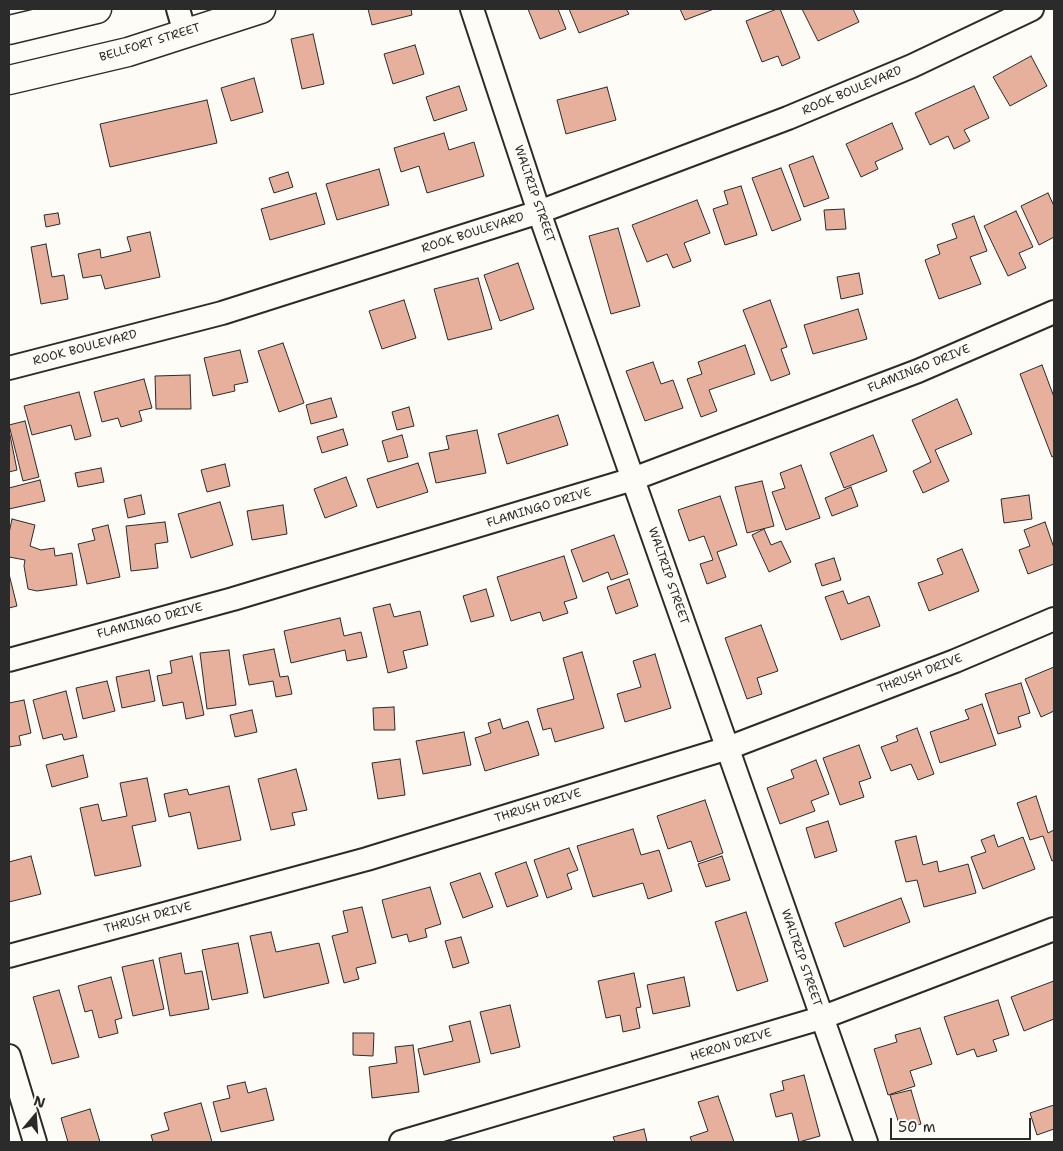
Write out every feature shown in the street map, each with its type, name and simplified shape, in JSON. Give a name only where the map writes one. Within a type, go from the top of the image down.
[{"type":"main road","points":[[9,30],[97,9]]},
{"type":"main road","name":"BELLFORT STREET","points":[[9,80],[128,52],[181,21],[261,9]]},
{"type":"street","name":"WALTRIP STREET","points":[[472,9],[539,212],[866,1142]]},
{"type":"street","name":"ROOK BOULEVARD","points":[[9,368],[222,313],[539,212],[797,114],[912,66],[1032,9]]},
{"type":"street","name":"FLAMINGO DRIVE","points":[[9,660],[233,599],[634,479],[918,371],[1054,312]]},
{"type":"street","name":"THRUSH DRIVE","points":[[9,956],[367,859],[728,748],[955,661],[1054,619]]},
{"type":"street","name":"HERON DRIVE","points":[[401,1142],[821,1018],[1054,929]]},
{"type":"street","points":[[9,1056],[36,1142]]},
{"type":"building","points":[[368,9],[411,9],[412,15],[372,25]]},
{"type":"building","points":[[528,9],[558,9],[566,29],[540,39]]},
{"type":"building","points":[[569,9],[626,9],[629,14],[579,33]]},
{"type":"building","points":[[680,9],[714,9],[685,20]]},
{"type":"building","points":[[780,9],[800,58],[782,66],[778,56],[762,62],[746,21]]},
{"type":"building","points":[[802,9],[853,9],[859,22],[818,41]]},
{"type":"building","points":[[313,34],[324,84],[302,89],[291,39]]},
{"type":"building","points":[[415,45],[424,74],[393,84],[384,54]]},
{"type":"building","points":[[1031,56],[1047,86],[1010,106],[993,77]]},
{"type":"building","points":[[254,78],[263,112],[231,121],[221,88]]},
{"type":"building","points":[[459,86],[467,110],[434,121],[426,97]]},
{"type":"building","points":[[974,86],[989,118],[964,130],[970,141],[954,149],[948,136],[930,145],[915,113]]},
{"type":"building","points":[[607,87],[616,120],[566,134],[557,100]]},
{"type":"building","points":[[207,100],[217,143],[110,167],[100,124]]},
{"type":"building","points":[[892,123],[903,149],[875,162],[878,169],[861,177],[846,144]]},
{"type":"building","points":[[444,133],[449,150],[474,142],[484,176],[427,193],[419,166],[401,172],[394,148]]},
{"type":"building","points":[[813,156],[829,198],[804,207],[789,165]]},
{"type":"building","points":[[781,168],[801,220],[772,231],[752,178]]},
{"type":"building","points":[[379,169],[389,205],[337,220],[326,184]]},
{"type":"building","points":[[288,172],[293,187],[274,193],[269,178]]},
{"type":"building","points":[[741,186],[757,235],[725,245],[713,209],[728,204],[724,191]]},
{"type":"building","points":[[316,193],[325,224],[270,240],[261,209]]},
{"type":"building","points":[[1048,193],[1054,206],[1054,237],[1039,245],[1021,206]]},
{"type":"building","points":[[697,200],[710,233],[684,243],[691,261],[673,268],[667,254],[647,262],[632,225]]},
{"type":"building","points":[[844,209],[846,229],[826,230],[824,210]]},
{"type":"building","points":[[1016,211],[1033,247],[1019,253],[1026,268],[1008,276],[984,226]]},
{"type":"building","points":[[58,213],[60,224],[46,227],[44,215]]},
{"type":"building","points":[[974,216],[987,251],[970,257],[981,284],[939,299],[925,260],[940,254],[937,245],[957,238],[952,224]]},
{"type":"building","points":[[618,228],[640,306],[611,314],[589,236]]},
{"type":"building","points":[[150,232],[160,277],[105,289],[101,275],[83,278],[78,254],[100,249],[101,258],[131,251],[127,237]]},
{"type":"building","points":[[46,244],[52,277],[64,275],[68,299],[41,304],[31,247]]},
{"type":"building","points":[[518,263],[534,309],[500,321],[484,275]]},
{"type":"building","points":[[859,273],[863,294],[841,299],[837,277]]},
{"type":"building","points":[[478,278],[492,329],[448,340],[434,289]]},
{"type":"building","points":[[404,300],[416,338],[382,349],[369,311]]},
{"type":"building","points":[[770,300],[787,347],[781,349],[790,374],[771,381],[743,310]]},
{"type":"building","points":[[858,309],[867,339],[813,354],[804,325]]},
{"type":"building","points":[[283,343],[304,403],[279,412],[258,351]]},
{"type":"building","points":[[745,345],[755,374],[709,390],[717,411],[701,417],[687,379],[702,374],[698,362]]},
{"type":"building","points":[[240,350],[248,382],[234,385],[235,391],[213,396],[204,358]]},
{"type":"building","points":[[653,362],[661,384],[673,380],[683,408],[645,421],[626,371]]},
{"type":"building","points":[[1042,365],[1054,397],[1054,456],[1052,457],[1020,374]]},
{"type":"building","points":[[190,375],[191,409],[156,409],[155,376]]},
{"type":"building","points":[[144,379],[152,408],[139,411],[142,421],[121,427],[118,418],[102,422],[94,392]]},
{"type":"building","points":[[79,392],[91,436],[75,440],[71,425],[32,435],[24,406]]},
{"type":"building","points":[[331,398],[337,417],[311,424],[306,405]]},
{"type":"building","points":[[957,399],[972,434],[935,450],[949,481],[923,493],[913,471],[931,462],[912,420]]},
{"type":"building","points":[[409,407],[414,426],[397,430],[392,412]]},
{"type":"building","points":[[558,415],[568,445],[507,464],[498,434]]},
{"type":"building","points":[[25,421],[39,477],[23,481],[9,425]]},
{"type":"building","points":[[343,429],[348,445],[322,453],[317,437]]},
{"type":"building","points":[[9,430],[17,470],[9,472]]},
{"type":"building","points":[[477,430],[486,473],[436,483],[429,453],[449,449],[446,436]]},
{"type":"building","points":[[402,435],[408,457],[388,462],[382,441]]},
{"type":"building","points":[[873,435],[887,471],[844,488],[830,453]]},
{"type":"building","points":[[418,463],[428,492],[377,508],[367,479]]},
{"type":"building","points":[[225,464],[230,486],[207,492],[201,470]]},
{"type":"building","points":[[801,465],[820,518],[786,530],[772,492],[785,488],[780,473]]},
{"type":"building","points":[[101,468],[104,482],[78,487],[75,473]]},
{"type":"building","points":[[346,477],[357,506],[325,518],[314,489]]},
{"type":"building","points":[[40,480],[45,501],[9,509],[9,488]]},
{"type":"building","points":[[762,481],[774,526],[747,533],[735,487]]},
{"type":"building","points":[[851,487],[858,506],[832,516],[825,498]]},
{"type":"building","points":[[141,495],[145,514],[128,518],[124,499]]},
{"type":"building","points":[[1029,495],[1032,519],[1004,523],[1001,499]]},
{"type":"building","points":[[720,496],[737,545],[717,552],[726,577],[707,584],[700,564],[713,560],[704,536],[689,541],[678,510]]},
{"type":"building","points":[[220,502],[233,545],[191,558],[178,514]]},
{"type":"building","points":[[283,505],[287,534],[252,540],[247,511]]},
{"type":"building","points":[[12,519],[35,525],[30,546],[41,550],[54,548],[55,556],[72,553],[77,585],[37,591],[28,589],[24,566],[25,560],[9,557],[9,533]]},
{"type":"building","points":[[165,522],[168,542],[155,544],[158,568],[131,571],[126,526]]},
{"type":"building","points":[[1045,522],[1054,548],[1054,564],[1028,574],[1019,550],[1030,546],[1024,530]]},
{"type":"building","points":[[108,525],[120,577],[87,584],[78,544],[95,540],[92,529]]},
{"type":"building","points":[[764,529],[771,545],[781,541],[791,562],[769,572],[752,535]]},
{"type":"building","points":[[614,535],[628,574],[611,580],[608,572],[583,582],[571,550]]},
{"type":"building","points":[[962,549],[979,591],[929,611],[918,583],[943,574],[937,559]]},
{"type":"building","points":[[564,556],[577,598],[564,602],[568,613],[543,621],[540,612],[511,621],[497,577]]},
{"type":"building","points":[[834,558],[841,580],[822,586],[815,564]]},
{"type":"building","points":[[9,574],[17,606],[9,608]]},
{"type":"building","points":[[629,579],[638,606],[616,614],[607,587]]},
{"type":"building","points":[[486,589],[494,616],[471,622],[463,596]]},
{"type":"building","points":[[843,591],[848,604],[869,596],[880,626],[841,640],[825,597]]},
{"type":"building","points":[[390,604],[394,617],[420,611],[428,645],[403,651],[407,668],[388,673],[373,608]]},
{"type":"building","points":[[340,618],[344,636],[361,632],[367,657],[347,661],[345,650],[291,663],[284,631]]},
{"type":"building","points":[[761,625],[778,671],[757,678],[762,694],[747,699],[725,638]]},
{"type":"building","points":[[274,649],[280,677],[288,676],[292,694],[276,697],[273,681],[249,685],[243,655]]},
{"type":"building","points":[[229,650],[236,705],[207,709],[200,653]]},
{"type":"building","points":[[582,652],[604,728],[555,742],[551,728],[543,730],[537,709],[574,699],[563,658]]},
{"type":"building","points":[[655,654],[671,708],[625,722],[617,694],[641,687],[633,661]]},
{"type":"building","points":[[192,656],[204,715],[186,719],[183,702],[163,706],[157,676],[172,673],[170,661]]},
{"type":"building","points":[[1054,667],[1054,711],[1041,717],[1025,679]]},
{"type":"building","points":[[149,670],[155,701],[122,708],[116,677]]},
{"type":"building","points":[[107,681],[115,711],[83,719],[76,688]]},
{"type":"building","points":[[1021,683],[1030,713],[1018,717],[1021,727],[998,734],[985,694]]},
{"type":"building","points":[[66,691],[77,737],[64,740],[62,734],[43,739],[33,700]]},
{"type":"building","points":[[24,700],[31,733],[19,736],[21,745],[9,747],[9,703]]},
{"type":"building","points":[[982,704],[996,745],[940,763],[930,732],[969,719],[965,710]]},
{"type":"building","points":[[394,707],[395,730],[374,730],[373,708]]},
{"type":"building","points":[[252,710],[257,732],[235,737],[230,715]]},
{"type":"building","points":[[500,719],[503,729],[528,721],[539,755],[485,771],[475,738],[491,733],[488,723]]},
{"type":"building","points":[[917,728],[934,774],[918,780],[911,764],[891,771],[881,747],[898,741],[896,736]]},
{"type":"building","points":[[464,732],[471,765],[423,774],[416,741]]},
{"type":"building","points":[[859,745],[871,778],[859,782],[864,797],[840,805],[823,758]]},
{"type":"building","points":[[83,755],[88,777],[52,787],[46,765]]},
{"type":"building","points":[[400,759],[405,795],[378,799],[372,763]]},
{"type":"building","points":[[816,760],[829,794],[811,801],[815,811],[780,824],[767,788],[794,778],[791,770]]},
{"type":"building","points":[[296,769],[307,810],[292,813],[295,825],[271,830],[258,779]]},
{"type":"building","points":[[147,778],[156,821],[132,826],[141,866],[95,876],[80,808],[98,804],[102,821],[127,816],[120,783]]},
{"type":"building","points":[[229,786],[241,840],[198,849],[190,812],[169,817],[164,794],[187,789],[189,795]]},
{"type":"building","points":[[1036,796],[1048,833],[1054,830],[1054,860],[1052,861],[1043,836],[1030,840],[1017,803]]},
{"type":"building","points":[[705,800],[723,853],[698,862],[691,841],[668,849],[657,816]]},
{"type":"building","points":[[828,821],[837,851],[815,858],[806,828]]},
{"type":"building","points":[[633,829],[641,855],[659,850],[672,891],[648,899],[643,883],[593,897],[577,846]]},
{"type":"building","points":[[994,835],[998,847],[1023,837],[1035,869],[983,889],[971,857],[986,852],[981,840]]},
{"type":"building","points":[[916,836],[923,865],[937,861],[939,872],[968,864],[976,893],[924,907],[917,880],[906,882],[895,841]]},
{"type":"building","points":[[569,848],[578,870],[567,874],[572,889],[547,898],[534,860]]},
{"type":"building","points":[[31,856],[41,894],[9,902],[9,862]]},
{"type":"building","points":[[722,856],[730,880],[706,887],[698,864]]},
{"type":"building","points":[[526,862],[538,896],[507,907],[495,873]]},
{"type":"building","points":[[480,873],[493,907],[463,918],[450,883]]},
{"type":"building","points":[[430,887],[441,924],[425,929],[427,937],[409,942],[407,934],[392,938],[382,900]]},
{"type":"building","points":[[901,898],[910,922],[844,947],[835,923]]},
{"type":"building","points":[[362,907],[376,963],[356,968],[359,979],[344,983],[332,936],[348,932],[343,911]]},
{"type":"building","points":[[746,912],[768,981],[737,991],[715,922]]},
{"type":"building","points":[[271,932],[276,952],[319,943],[329,983],[264,998],[250,936]]},
{"type":"building","points":[[461,937],[469,963],[453,968],[445,941]]},
{"type":"building","points":[[238,943],[248,993],[212,1000],[202,950]]},
{"type":"building","points":[[181,953],[185,974],[202,971],[209,1009],[170,1016],[159,958]]},
{"type":"building","points":[[153,960],[164,1009],[133,1016],[122,967]]},
{"type":"building","points":[[634,973],[641,1007],[636,1008],[640,1028],[623,1032],[620,1015],[606,1018],[598,981]]},
{"type":"building","points":[[111,977],[122,1018],[115,1020],[118,1033],[99,1038],[92,1010],[85,1012],[78,986]]},
{"type":"building","points":[[684,977],[690,1006],[653,1014],[647,985]]},
{"type":"building","points":[[1054,981],[1054,1019],[1024,1031],[1011,997]]},
{"type":"building","points":[[59,990],[79,1057],[52,1064],[33,997]]},
{"type":"building","points":[[998,1000],[1009,1035],[993,1040],[997,1051],[977,1057],[974,1049],[957,1055],[944,1017]]},
{"type":"building","points":[[510,1005],[520,1047],[491,1054],[480,1012]]},
{"type":"building","points":[[470,1021],[480,1062],[424,1075],[418,1049],[453,1041],[449,1026]]},
{"type":"building","points":[[920,1028],[932,1064],[910,1071],[915,1086],[888,1095],[874,1049],[897,1042],[895,1035]]},
{"type":"building","points":[[353,1033],[374,1033],[373,1056],[353,1055]]},
{"type":"building","points":[[413,1045],[419,1092],[372,1098],[369,1067],[397,1063],[395,1047]]},
{"type":"building","points":[[804,1075],[820,1136],[799,1142],[792,1113],[776,1117],[770,1094],[784,1090],[782,1081]]},
{"type":"building","points":[[245,1082],[248,1093],[266,1088],[274,1120],[221,1132],[213,1102],[230,1098],[227,1086]]},
{"type":"building","points":[[911,1090],[921,1124],[901,1130],[890,1095]]},
{"type":"building","points":[[718,1096],[734,1142],[692,1142],[690,1137],[708,1131],[698,1102]]},
{"type":"building","points":[[201,1103],[212,1142],[153,1142],[151,1135],[169,1130],[164,1113]]},
{"type":"building","points":[[1054,1105],[1054,1129],[1037,1135],[1030,1113]]},
{"type":"building","points":[[90,1109],[100,1142],[68,1142],[61,1118]]},
{"type":"building","points":[[644,1129],[647,1142],[615,1142],[613,1137]]}]
